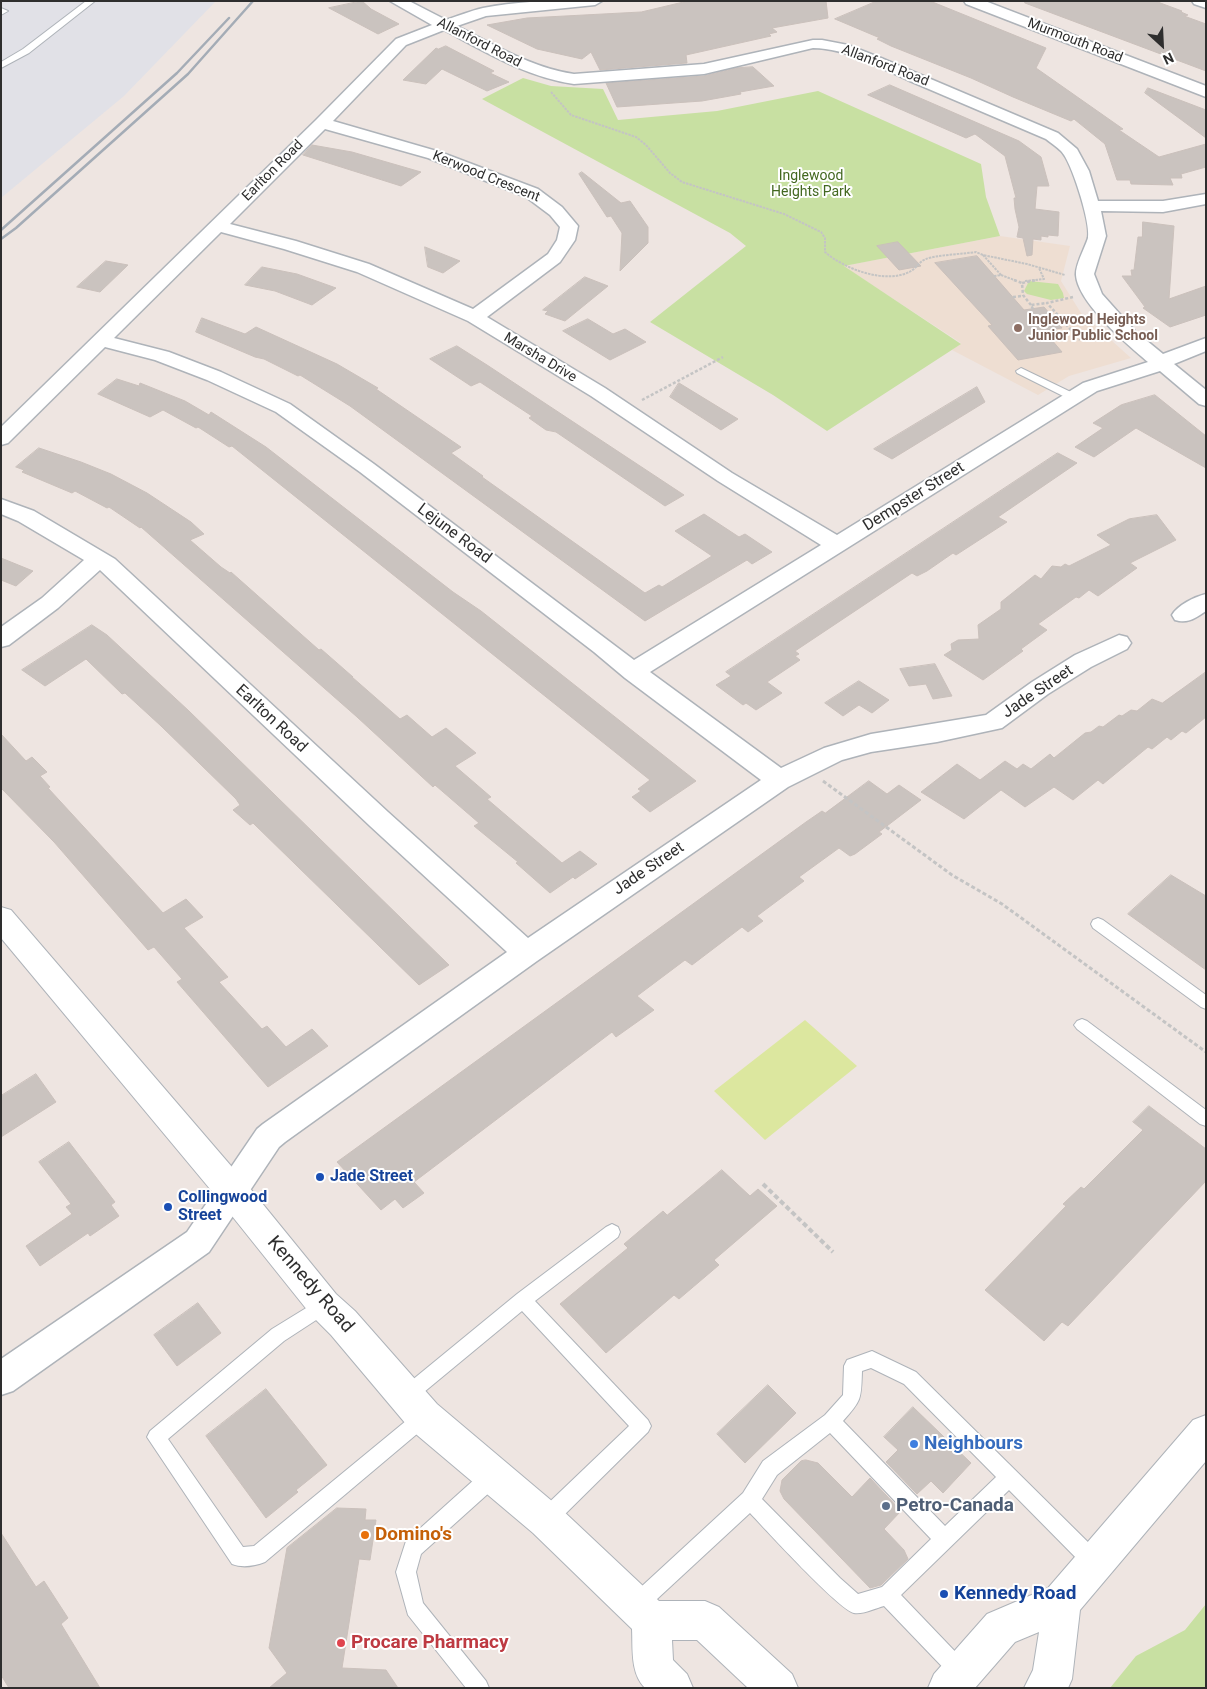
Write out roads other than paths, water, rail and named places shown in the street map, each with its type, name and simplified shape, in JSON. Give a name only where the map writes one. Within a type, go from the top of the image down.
[{"type":"main road","name":"Kennedy Road","points":[[1,918],[232,1191],[324,1305],[343,1323],[415,1406],[546,1520],[643,1613]]},
{"type":"main road","points":[[955,1680],[1001,1628],[1062,1602],[1206,1433]]},
{"type":"main road","points":[[1044,1688],[1052,1679],[1062,1602]]},
{"type":"main road","points":[[673,1688],[654,1670],[643,1613],[705,1621],[778,1688]]},
{"type":"street","name":"Allanford Road","points":[[397,1],[531,69],[553,76],[574,79],[704,69],[813,44],[838,47],[899,70],[1038,130],[1062,142],[1069,149],[1081,171],[1095,221],[1097,236],[1085,274],[1093,296],[1128,335],[1206,400]]},
{"type":"street","name":"Earlton Road","points":[[1,439],[218,226],[401,42],[407,38],[496,10],[595,1]]},
{"type":"street","name":"Murmouth Road","points":[[971,1],[1206,92]]},
{"type":"street","points":[[1199,1],[1206,4]]},
{"type":"street","name":"Kerwood Crescent","points":[[322,122],[434,155],[532,193],[556,211],[569,226],[566,240],[554,258],[475,317]]},
{"type":"street","points":[[1091,206],[1162,207],[1188,204],[1206,199]]},
{"type":"street","name":"Marsha Drive","points":[[218,226],[290,245],[363,268],[475,317],[624,409],[725,477],[837,545]]},
{"type":"street","name":"Lejune Road","points":[[102,341],[162,356],[214,376],[283,408],[382,479],[602,646],[633,672],[779,780]]},
{"type":"street","name":"Dempster Street","points":[[633,672],[1072,397],[1090,387],[1147,370],[1161,362],[1206,344]]},
{"type":"street","name":"Earlton Road","points":[[1,506],[26,516],[99,558],[527,953]]},
{"type":"street","points":[[1,639],[50,603],[99,558]]},
{"type":"street","points":[[1183,615],[1206,601]]},
{"type":"street","name":"Jade Street","points":[[232,1191],[268,1138],[527,953],[779,780],[833,754],[871,743],[937,734],[993,722],[1040,688],[1083,661],[1119,643]]},
{"type":"street","points":[[1,1379],[198,1242],[232,1191]]},
{"type":"lane","points":[[1,66],[26,51],[91,1]]},
{"type":"lane","points":[[1021,371],[1056,387],[1072,397]]},
{"type":"lane","points":[[1098,924],[1206,1003]]},
{"type":"lane","points":[[1082,1025],[1206,1120]]},
{"type":"lane","points":[[324,1305],[278,1335],[156,1438],[239,1557],[258,1555],[415,1406],[522,1300],[612,1232]]},
{"type":"lane","points":[[522,1300],[642,1426],[546,1520]]},
{"type":"lane","points":[[643,1613],[750,1500],[770,1468],[831,1421],[852,1398],[853,1366],[872,1359],[910,1378],[1096,1564]]},
{"type":"lane","points":[[831,1421],[944,1539]]},
{"type":"lane","points":[[479,1688],[415,1608],[406,1572],[413,1548],[493,1475]]},
{"type":"lane","points":[[750,1500],[833,1585],[855,1604],[887,1595],[1009,1477]]},
{"type":"lane","points":[[887,1595],[955,1680]]},
{"type":"railway","points":[[1,239],[16,228],[188,74],[253,1]]},
{"type":"railway","points":[[1,230],[177,73],[229,18]]},
{"type":"place","name":"Inglewood Heights Junior Public School","points":[[1018,328]]},
{"type":"place","name":"Jade Street","points":[[320,1177]]},
{"type":"place","name":"Collingwood Street","points":[[168,1207]]},
{"type":"place","name":"Neighbours","points":[[914,1444]]},
{"type":"place","name":"Petro-Canada","points":[[886,1506]]},
{"type":"place","name":"Domino's","points":[[365,1535]]},
{"type":"place","name":"Kennedy Road","points":[[944,1594]]},
{"type":"place","name":"Procare Pharmacy","points":[[341,1643]]},
{"type":"park label","name":"Inglewood Heights Park","points":[[811,184]]}]
